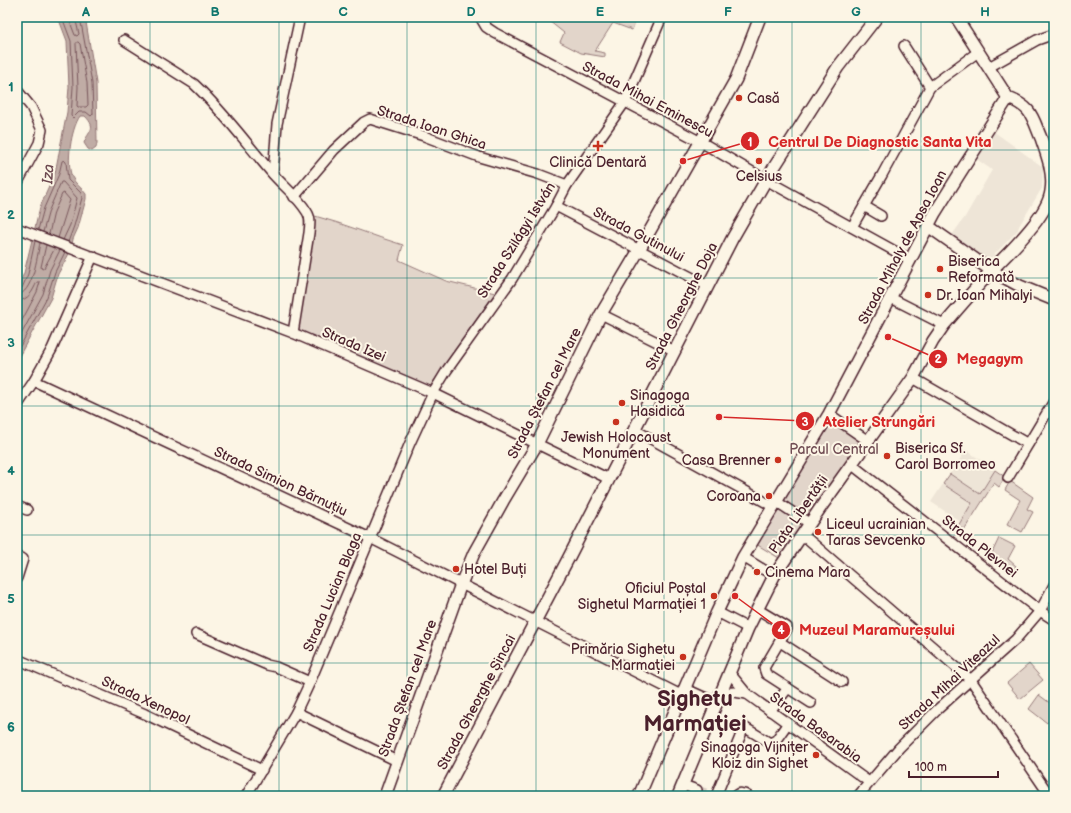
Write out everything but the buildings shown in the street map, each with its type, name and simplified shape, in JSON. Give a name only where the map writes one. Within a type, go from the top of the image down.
[{"type":"main road","name":"Strada Ștefan cel Mare","points":[[385,796],[461,584],[474,553],[537,444],[601,314],[736,79],[760,17]]},
{"type":"main road","name":"Strada Gheorghe Doja","points":[[535,621],[732,238],[766,180],[838,67],[877,17]]},
{"type":"main road","points":[[956,17],[1008,98]]},
{"type":"main road","name":"Strada Mihaly de Apsa Ioan","points":[[829,414],[892,298],[928,226],[1008,98]]},
{"type":"main road","name":"Piața Libertății","points":[[678,796],[748,628],[774,576],[809,523],[913,378],[933,341],[944,325],[1037,221],[1044,211],[1051,192],[1051,169],[1034,120],[1029,111],[1025,106],[1008,98]]},
{"type":"main road","points":[[928,226],[992,271],[1020,286],[1054,300]]},
{"type":"main road","name":"Piața Libertății","points":[[639,796],[716,612],[743,557],[829,414]]},
{"type":"main road","name":"Strada Gheorghe Șincai","points":[[443,796],[535,621]]},
{"type":"street","points":[[273,174],[280,111],[300,17]]},
{"type":"street","name":"Strada Mihai Eminescu","points":[[480,17],[486,27],[495,34],[701,142],[766,180],[911,260]]},
{"type":"street","name":"Strada Szilágyi István","points":[[433,393],[447,370],[512,279],[567,185],[625,102],[662,17]]},
{"type":"street","points":[[989,67],[1037,40],[1054,34]]},
{"type":"street","points":[[124,40],[194,84],[213,103],[307,212],[310,222],[306,259],[293,333]]},
{"type":"street","points":[[904,46],[930,87]]},
{"type":"street","points":[[852,227],[930,87],[978,52]]},
{"type":"street","points":[[17,90],[31,107],[42,130],[39,143],[17,184]]},
{"type":"street","name":"Strada Ioan Ghica","points":[[294,197],[334,150],[364,122],[370,119],[424,136],[479,157],[538,174],[567,185]]},
{"type":"street","name":"Strada Gutinului","points":[[556,206],[708,286]]},
{"type":"street","points":[[864,206],[882,216]]},
{"type":"street","name":"Strada Izei","points":[[17,228],[293,333],[433,393],[609,479]]},
{"type":"street","points":[[17,406],[34,381],[52,349],[92,256]]},
{"type":"street","points":[[892,298],[944,325]]},
{"type":"street","points":[[601,314],[675,351]]},
{"type":"street","points":[[913,378],[1028,444]]},
{"type":"street","name":"Strada Simion Bărnuțiu","points":[[34,381],[370,538],[535,621],[682,692],[719,698]]},
{"type":"street","name":"Strada Lucian Blaga","points":[[246,796],[296,712],[310,682],[410,442],[433,393]]},
{"type":"street","points":[[1008,478],[1054,401]]},
{"type":"street","points":[[829,414],[868,441]]},
{"type":"street","points":[[634,430],[809,523]]},
{"type":"street","name":"Strada Plevnei","points":[[851,464],[1040,611],[1054,620]]},
{"type":"street","points":[[17,506],[27,510]]},
{"type":"street","points":[[802,534],[971,680],[1050,796]]},
{"type":"street","points":[[17,557],[23,560],[17,578]]},
{"type":"street","points":[[743,557],[774,576]]},
{"type":"street","name":"Strada Mihai Viteazul","points":[[858,796],[899,748],[938,709],[1016,639],[1040,611],[1054,585]]},
{"type":"street","points":[[757,609],[787,627],[780,642],[764,668],[764,671],[766,674],[811,703]]},
{"type":"street","points":[[716,612],[748,628]]},
{"type":"street","points":[[196,634],[310,682]]},
{"type":"street","points":[[780,642],[842,682]]},
{"type":"street","name":"Strada Xenopol","points":[[17,659],[138,711],[262,770]]},
{"type":"street","name":"Strada Basarabia","points":[[729,672],[747,694],[869,782]]},
{"type":"street","points":[[770,711],[788,688]]},
{"type":"street","points":[[719,698],[734,692],[747,694]]},
{"type":"street","points":[[296,712],[397,761]]},
{"type":"street","points":[[712,795],[744,727],[770,743],[776,740],[788,723]]},
{"type":"street","points":[[683,785],[697,790]]},
{"type":"street","points":[[735,796],[740,793],[748,796]]},
{"type":"shaded area","points":[[993,131],[1043,167],[1042,188],[1018,230],[989,260],[952,235],[965,217],[992,170],[975,158]]},
{"type":"shaded area","points":[[966,450],[995,470],[980,494],[950,474]]},
{"type":"shaded area","points":[[943,484],[973,504],[961,522],[931,502]]},
{"type":"green space","points":[[544,17],[637,17],[632,30],[613,23],[595,51],[605,53],[605,57],[581,53],[560,42],[564,33]]},
{"type":"green space","points":[[315,216],[403,245],[399,260],[446,281],[495,293],[429,388],[298,331]]},
{"type":"green space","name":"Parcul Central","points":[[830,420],[862,441],[779,558],[756,544],[789,492]]},
{"type":"green space","points":[[995,470],[1005,477],[999,487],[994,483],[964,530],[958,526],[972,503],[943,484],[950,474],[980,494]]},
{"type":"green space","points":[[1010,481],[1033,497],[1027,509],[1033,512],[1022,532],[1007,524],[1020,500],[1005,490]]},
{"type":"green space","points":[[999,538],[1015,546],[1008,559],[1016,566],[1014,569],[1006,563],[1003,567],[1000,564],[998,566],[994,562],[997,558],[992,553]]},
{"type":"green space","points":[[1029,664],[1043,680],[1020,699],[1007,683]]},
{"type":"green space","points":[[1039,695],[1054,706],[1054,714],[1047,723],[1029,709]]},
{"type":"water","points":[[58,17],[84,17],[86,22],[96,83],[97,143],[96,148],[92,151],[88,149],[84,143],[91,130],[91,124],[85,116],[80,116],[72,137],[69,163],[72,177],[86,194],[86,199],[71,250],[58,274],[51,298],[17,360],[17,289],[24,273],[40,207],[55,173],[67,112],[69,87],[67,41]]},
{"type":"tunnel","points":[[697,790],[708,794]]},
{"type":"place","name":"Casă","points":[[739,98]]},
{"type":"place","name":"Clinică Dentară","points":[[598,146]]},
{"type":"place","name":"Centrul De Diagnostic Santa Vita","points":[[683,161]]},
{"type":"place","name":"Celsius","points":[[759,161]]},
{"type":"place","name":"Biserica Reformată","points":[[940,269]]},
{"type":"place","name":"Dr. Ioan Mihalyi","points":[[928,295]]},
{"type":"place","name":"Megagym","points":[[888,337]]},
{"type":"place","name":"Sinagoga Hasidică","points":[[622,403]]},
{"type":"place","name":"Atelier Strungări","points":[[719,417]]},
{"type":"place","name":"Jewish Holocaust Monument","points":[[616,422]]},
{"type":"place","name":"Biserica Sf. Carol Borromeo","points":[[887,456]]},
{"type":"place","name":"Casa Brenner","points":[[778,460]]},
{"type":"place","name":"Coroana","points":[[769,496]]},
{"type":"place","name":"Liceul ucrainian Taras Sevcenko","points":[[818,532]]},
{"type":"place","name":"Hotel Buți","points":[[456,569]]},
{"type":"place","name":"Cinema Mara","points":[[757,572]]},
{"type":"place","name":"Oficiul Poștal Sighetul Marmației 1","points":[[714,596]]},
{"type":"place","name":"Muzeul Maramureșului","points":[[735,596]]},
{"type":"place","name":"Primăria Sighetu Marmației","points":[[683,657]]},
{"type":"place","name":"Sinagoga Vijnițer Kloiz din Sighet","points":[[816,755]]},
{"type":"district","name":"Sighetu Marmației","points":[[695,710]]},
{"type":"water label","name":"Iza","points":[[48,174]]}]
